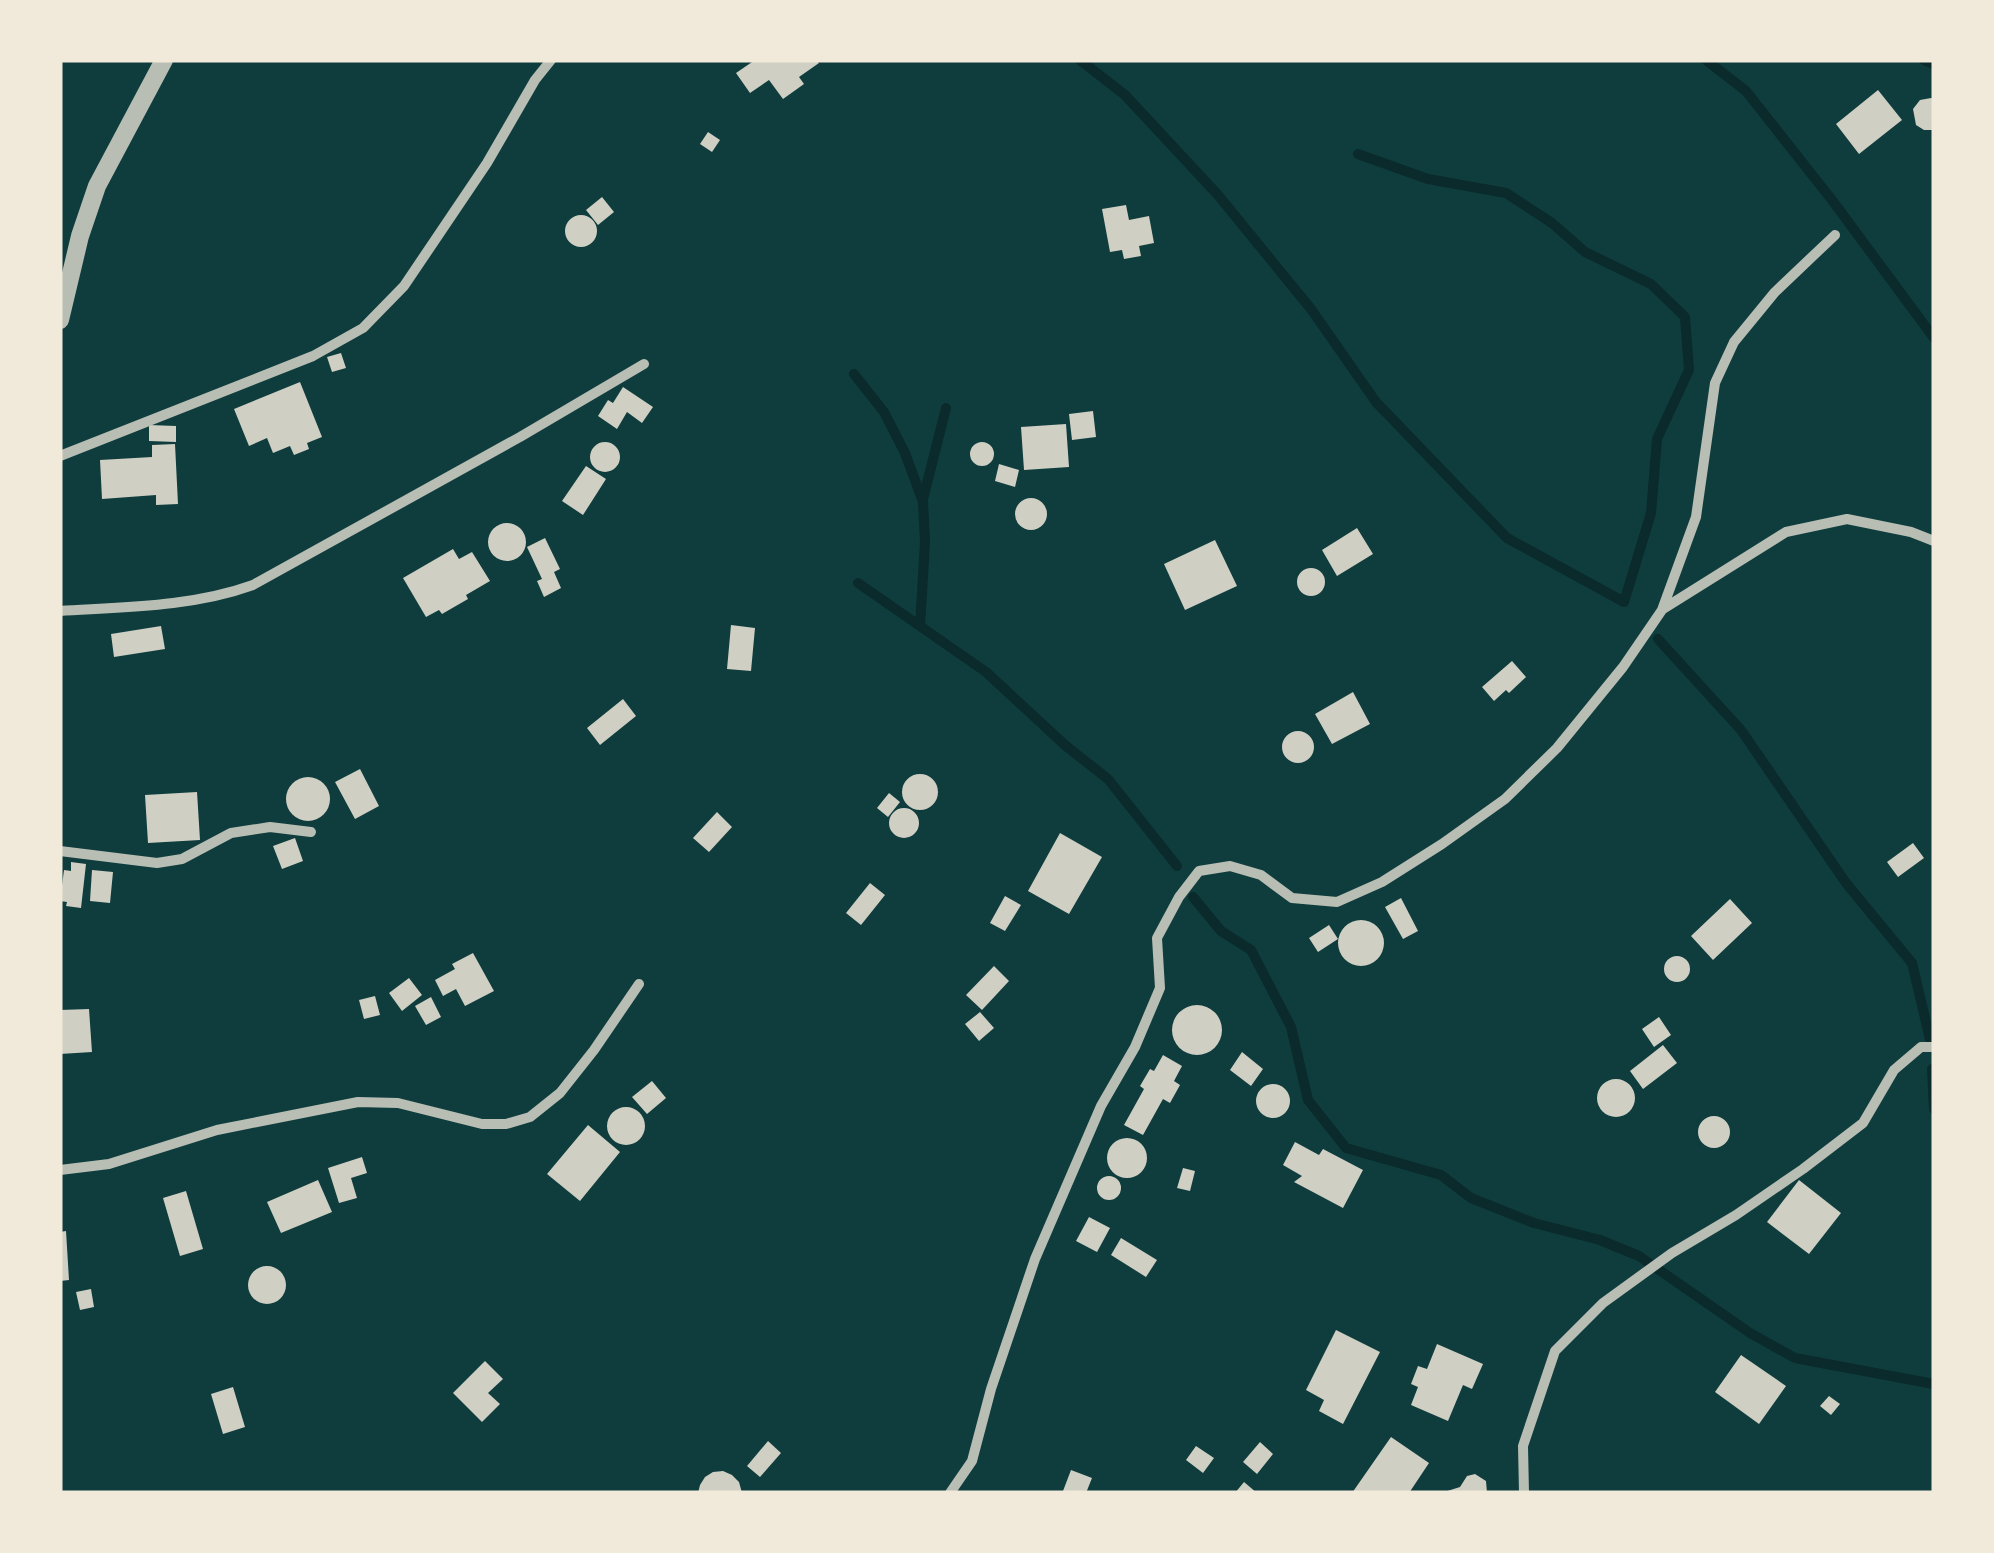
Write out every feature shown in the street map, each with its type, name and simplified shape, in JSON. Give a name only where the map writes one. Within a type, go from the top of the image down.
[{"type":"street","points":[[60,320],[80,236],[98,186],[164,60]]},
{"type":"street","points":[[60,456],[312,356],[362,328],[404,286],[551,60]]},
{"type":"street","points":[[950,1493],[972,1461],[991,1389],[1035,1259],[1102,1106],[1135,1047],[1160,988],[1157,938],[1179,898],[1199,871],[1230,866],[1261,875],[1292,898],[1337,902],[1382,882],[1442,844],[1505,799],[1557,748],[1623,667],[1662,610],[1696,517],[1715,383],[1734,342],[1775,292],[1835,235]]},
{"type":"street","points":[[60,612],[193,600],[226,595],[253,585],[644,364]]},
{"type":"street","points":[[1662,610],[1786,532],[1847,519],[1911,532],[1934,541]]},
{"type":"street","points":[[60,851],[157,864],[182,859],[230,834],[270,828],[311,832]]},
{"type":"street","points":[[60,1170],[109,1164],[217,1130],[358,1102],[398,1103],[482,1124],[506,1124],[530,1117],[560,1093],[639,984]]},
{"type":"street","points":[[1524,1493],[1523,1446],[1555,1350],[1603,1304],[1672,1253],[1736,1214],[1863,1123],[1894,1070],[1921,1047],[1934,1047]]},
{"type":"building","points":[[755,60],[819,63],[799,77],[804,84],[783,99],[769,80],[750,93],[736,73]]},
{"type":"building","points":[[1878,90],[1902,120],[1859,154],[1836,124]]},
{"type":"building","points":[[1931,98],[1934,130],[1924,130],[1916,125],[1913,109],[1920,100]]},
{"type":"building","points":[[708,132],[720,140],[712,152],[700,144]]},
{"type":"building","points":[[602,197],[614,212],[598,225],[586,210]]},
{"type":"building","points":[[1126,205],[1129,220],[1149,216],[1154,243],[1139,246],[1141,256],[1124,259],[1122,250],[1110,252],[1102,209]]},
{"type":"building","points":[[581,215],[592,220],[597,231],[592,242],[581,247],[570,242],[565,231],[570,220]]},
{"type":"building","points":[[341,353],[346,368],[332,372],[327,357]]},
{"type":"building","points":[[300,382],[322,437],[307,443],[309,449],[294,455],[290,446],[273,453],[267,438],[249,446],[234,409]]},
{"type":"building","points":[[623,387],[653,407],[642,423],[627,412],[617,429],[598,416]]},
{"type":"building","points":[[1093,411],[1096,437],[1072,440],[1069,414]]},
{"type":"building","points":[[1066,424],[1069,467],[1024,470],[1021,427]]},
{"type":"building","points":[[149,425],[176,426],[176,442],[149,441]]},
{"type":"building","points":[[605,442],[616,446],[620,457],[616,468],[605,472],[594,468],[590,457],[594,446]]},
{"type":"building","points":[[982,442],[991,445],[991,463],[982,466],[973,463],[970,454],[973,445]]},
{"type":"building","points":[[175,444],[178,504],[156,505],[156,495],[102,499],[100,460],[152,457],[152,445]]},
{"type":"building","points":[[999,464],[1019,470],[1015,487],[995,481]]},
{"type":"building","points":[[586,466],[606,479],[583,515],[562,501]]},
{"type":"building","points":[[1031,498],[1042,503],[1047,514],[1042,525],[1031,530],[1020,525],[1015,514],[1020,503]]},
{"type":"building","points":[[507,523],[521,528],[526,542],[521,556],[507,561],[493,556],[488,542],[493,528]]},
{"type":"building","points":[[1357,528],[1373,554],[1337,576],[1322,550]]},
{"type":"building","points":[[545,538],[560,569],[554,572],[561,588],[544,597],[537,581],[542,579],[527,547]]},
{"type":"building","points":[[1215,540],[1237,586],[1185,610],[1164,564]]},
{"type":"building","points":[[453,549],[459,559],[472,552],[490,581],[442,614],[439,610],[426,617],[403,578]]},
{"type":"building","points":[[1311,568],[1321,572],[1325,582],[1321,592],[1311,596],[1301,592],[1297,582],[1301,572]]},
{"type":"building","points":[[731,625],[755,628],[751,671],[727,669]]},
{"type":"building","points":[[161,626],[165,649],[114,657],[111,634]]},
{"type":"building","points":[[1512,661],[1526,677],[1494,701],[1482,687]]},
{"type":"building","points":[[1353,692],[1370,724],[1332,744],[1315,714]]},
{"type":"building","points":[[623,699],[636,716],[600,745],[587,728]]},
{"type":"building","points":[[1298,731],[1309,736],[1314,747],[1309,758],[1298,763],[1287,758],[1282,747],[1287,736]]},
{"type":"building","points":[[360,769],[379,806],[355,819],[335,782]]},
{"type":"building","points":[[920,774],[933,779],[938,792],[933,805],[920,810],[907,805],[902,792],[907,779]]},
{"type":"building","points":[[308,777],[324,783],[330,799],[324,815],[308,821],[292,815],[286,799],[292,783]]},
{"type":"building","points":[[197,792],[200,840],[148,843],[145,795]]},
{"type":"building","points":[[889,793],[900,802],[888,817],[877,808]]},
{"type":"building","points":[[904,808],[915,812],[919,823],[915,834],[904,838],[893,834],[889,823],[893,812]]},
{"type":"building","points":[[717,812],[732,827],[709,852],[693,838]]},
{"type":"building","points":[[1060,833],[1102,857],[1069,914],[1028,891]]},
{"type":"building","points":[[295,838],[303,861],[282,869],[273,846]]},
{"type":"building","points":[[1913,843],[1924,858],[1898,877],[1887,862]]},
{"type":"building","points":[[71,862],[86,864],[81,908],[60,901],[64,870],[71,871]]},
{"type":"building","points":[[92,870],[113,872],[110,903],[90,901]]},
{"type":"building","points":[[870,883],[885,895],[861,925],[846,913]]},
{"type":"building","points":[[1005,896],[1021,905],[1005,931],[990,923]]},
{"type":"building","points":[[1401,898],[1418,931],[1403,939],[1385,907]]},
{"type":"building","points":[[1730,899],[1752,923],[1713,960],[1691,936]]},
{"type":"building","points":[[1361,920],[1377,927],[1384,943],[1377,959],[1361,966],[1345,959],[1338,943],[1345,927]]},
{"type":"building","points":[[1329,925],[1338,939],[1318,952],[1309,938]]},
{"type":"building","points":[[473,953],[494,991],[465,1006],[456,989],[443,996],[435,980],[455,969],[452,964]]},
{"type":"building","points":[[1677,956],[1686,960],[1690,969],[1686,978],[1677,982],[1668,978],[1664,969],[1668,960]]},
{"type":"building","points":[[994,966],[1009,981],[982,1010],[966,995]]},
{"type":"building","points":[[409,978],[422,995],[402,1011],[389,993]]},
{"type":"building","points":[[375,996],[380,1015],[364,1019],[359,1000]]},
{"type":"building","points":[[431,997],[441,1017],[426,1025],[415,1006]]},
{"type":"building","points":[[1197,1005],[1215,1012],[1222,1030],[1215,1048],[1197,1055],[1179,1048],[1172,1030],[1179,1012]]},
{"type":"building","points":[[89,1009],[92,1052],[60,1054],[60,1010]]},
{"type":"building","points":[[980,1012],[994,1028],[979,1041],[965,1024]]},
{"type":"building","points":[[1659,1017],[1671,1035],[1654,1047],[1642,1029]]},
{"type":"building","points":[[1663,1045],[1677,1063],[1643,1089],[1630,1071]]},
{"type":"building","points":[[1242,1052],[1263,1069],[1251,1086],[1230,1070]]},
{"type":"building","points":[[1163,1055],[1182,1066],[1174,1081],[1180,1085],[1170,1103],[1163,1099],[1143,1135],[1124,1125],[1144,1089],[1140,1086]]},
{"type":"building","points":[[1616,1079],[1629,1085],[1635,1098],[1629,1111],[1616,1117],[1603,1111],[1597,1098],[1603,1085]]},
{"type":"building","points":[[652,1081],[666,1098],[647,1114],[632,1097]]},
{"type":"building","points":[[1273,1084],[1285,1089],[1290,1101],[1285,1113],[1273,1118],[1261,1113],[1256,1101],[1261,1089]]},
{"type":"building","points":[[626,1107],[640,1112],[645,1126],[640,1140],[626,1145],[612,1140],[607,1126],[612,1112]]},
{"type":"building","points":[[1714,1116],[1725,1121],[1730,1132],[1725,1143],[1714,1148],[1703,1143],[1698,1132],[1703,1121]]},
{"type":"building","points":[[588,1125],[620,1152],[580,1201],[547,1174]]},
{"type":"building","points":[[1127,1138],[1141,1144],[1147,1158],[1141,1172],[1127,1178],[1113,1172],[1107,1158],[1113,1144]]},
{"type":"building","points":[[1295,1142],[1319,1155],[1323,1149],[1363,1170],[1343,1208],[1294,1182],[1302,1176],[1283,1165]]},
{"type":"building","points":[[362,1157],[367,1173],[351,1178],[357,1198],[339,1203],[328,1168]]},
{"type":"building","points":[[1183,1168],[1195,1171],[1190,1191],[1177,1188]]},
{"type":"building","points":[[1109,1176],[1118,1179],[1118,1197],[1109,1200],[1100,1197],[1097,1188],[1100,1179]]},
{"type":"building","points":[[318,1180],[332,1212],[281,1233],[267,1202]]},
{"type":"building","points":[[1799,1180],[1841,1213],[1809,1254],[1767,1222]]},
{"type":"building","points":[[186,1191],[203,1249],[180,1256],[163,1198]]},
{"type":"building","points":[[1089,1217],[1110,1228],[1097,1252],[1076,1241]]},
{"type":"building","points":[[66,1231],[69,1280],[60,1281],[60,1232]]},
{"type":"building","points":[[1121,1238],[1157,1260],[1146,1277],[1111,1255]]},
{"type":"building","points":[[267,1266],[280,1272],[286,1285],[280,1298],[267,1304],[254,1298],[248,1285],[254,1272]]},
{"type":"building","points":[[91,1289],[94,1307],[80,1310],[76,1292]]},
{"type":"building","points":[[1336,1330],[1380,1352],[1343,1424],[1319,1411],[1324,1400],[1306,1390]]},
{"type":"building","points":[[1437,1344],[1483,1364],[1472,1389],[1463,1385],[1448,1421],[1411,1405],[1418,1387],[1411,1384],[1418,1366],[1427,1369]]},
{"type":"building","points":[[1741,1355],[1786,1386],[1759,1424],[1715,1392]]},
{"type":"building","points":[[485,1361],[503,1379],[488,1393],[500,1404],[482,1422],[453,1393]]},
{"type":"building","points":[[233,1387],[245,1427],[223,1434],[211,1394]]},
{"type":"building","points":[[1829,1396],[1840,1404],[1831,1415],[1820,1406]]},
{"type":"building","points":[[1391,1437],[1429,1463],[1409,1493],[1352,1493]]},
{"type":"building","points":[[768,1441],[781,1453],[760,1477],[747,1466]]},
{"type":"building","points":[[1260,1442],[1273,1454],[1257,1474],[1243,1462]]},
{"type":"building","points":[[1196,1446],[1214,1458],[1203,1473],[1186,1460]]},
{"type":"building","points":[[1071,1470],[1092,1478],[1086,1493],[1063,1491]]},
{"type":"building","points":[[723,1471],[739,1482],[742,1493],[698,1493],[705,1477]]},
{"type":"building","points":[[1475,1474],[1486,1481],[1487,1493],[1441,1493],[1460,1487],[1467,1476]]},
{"type":"building","points":[[1244,1482],[1257,1493],[1235,1493]]},
{"type":"waterway","points":[[1080,60],[1125,95],[1218,195],[1311,309],[1376,402],[1507,538],[1624,602],[1651,513],[1657,439],[1689,370],[1685,317],[1651,284],[1585,252],[1552,223],[1506,193],[1428,179],[1358,154]]},
{"type":"waterway","points":[[1706,60],[1746,91],[1934,338]]},
{"type":"waterway","points":[[1924,60],[1934,64]]},
{"type":"waterway","points":[[854,374],[884,412],[923,502],[920,626]]},
{"type":"waterway","points":[[923,499],[946,408]]},
{"type":"waterway","points":[[858,583],[986,672],[1108,779],[1177,866]]},
{"type":"waterway","points":[[1658,639],[1741,730],[1846,883],[1912,963],[1930,1039]]},
{"type":"waterway","points":[[1193,897],[1221,931],[1251,950],[1291,1027],[1308,1100],[1346,1148],[1441,1175],[1471,1198],[1534,1223],[1600,1240],[1639,1256],[1750,1333],[1795,1358],[1934,1384]]},
{"type":"waterway","points":[[1932,1069],[1934,1109]]}]
